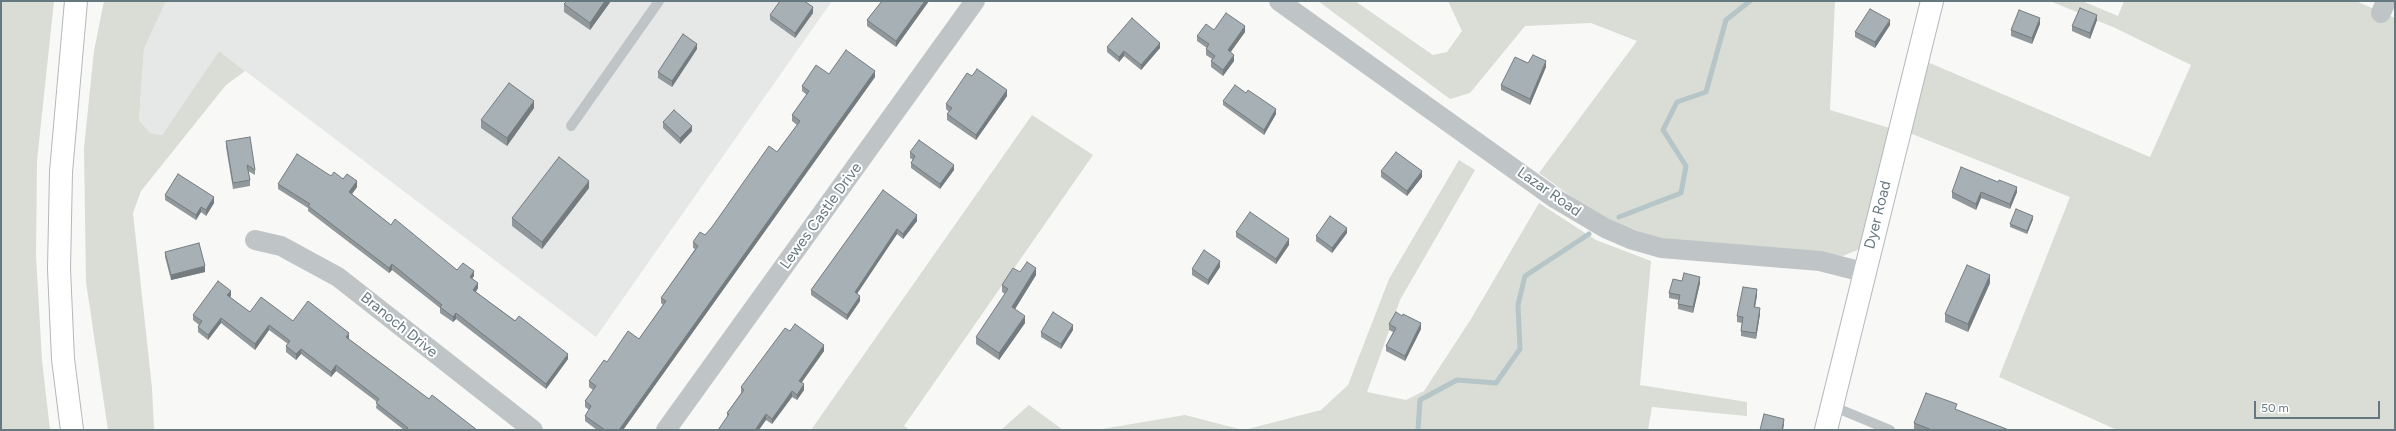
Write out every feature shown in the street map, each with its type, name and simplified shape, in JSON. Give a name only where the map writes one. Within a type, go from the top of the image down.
[{"type":"main road","points":[[72,430],[63,359],[59,269],[61,172],[76,1]]},
{"type":"main road","name":"Dyer Road","points":[[1826,430],[1932,1]]},
{"type":"street","name":"Lewes Castle Drive","points":[[666,430],[975,1]]},
{"type":"street","name":"Lazar Road","points":[[1279,1],[1556,199],[1605,228],[1633,240],[1661,248],[1820,262],[1864,272]]},
{"type":"street","name":"Branoch Drive","points":[[255,240],[281,246],[338,277],[533,430]]},
{"type":"lane","points":[[571,126],[659,1]]},
{"type":"lane","points":[[1832,406],[1890,430]]},
{"type":"shaded area","points":[[1,1],[54,1],[37,161],[36,256],[42,360],[50,430],[1,430]]},
{"type":"shaded area","points":[[104,1],[166,1],[144,49],[139,120],[150,133],[162,135],[219,51],[245,71],[226,85],[141,191],[133,213],[152,388],[154,430],[108,430],[86,282],[84,148],[94,51]]},
{"type":"shaded area","points":[[166,1],[832,1],[596,337],[219,51],[162,135],[150,133],[139,120],[144,49]]},
{"type":"shaded area","points":[[1318,1],[1355,1],[1433,55],[1447,52],[1462,31],[1448,1],[1835,1],[1830,110],[1893,129],[1860,249],[1843,256],[1708,246],[1653,237],[1594,213],[1539,173],[1637,41],[1591,23],[1525,26],[1470,93],[1450,99]]},
{"type":"shaded area","points":[[2050,1],[2082,1],[2118,16],[2124,1],[2356,1],[2395,18],[2395,430],[2117,430],[1999,377],[2070,197],[1907,132],[1925,61],[2150,157],[2191,65],[2113,27]]},
{"type":"shaded area","points":[[1032,115],[1093,155],[904,426],[910,430],[811,430]]},
{"type":"shaded area","points":[[1459,160],[1475,170],[1400,300],[1367,392],[1406,400],[1424,391],[1471,319],[1539,203],[1596,240],[1651,261],[1640,385],[1747,402],[1747,416],[1652,407],[1648,430],[1244,430],[1321,410],[1348,385],[1389,279]]},
{"type":"shaded area","points":[[1029,405],[1063,430],[1001,430]]},
{"type":"shaded area","points":[[1185,415],[1243,430],[1096,430]]},
{"type":"building","points":[[567,1],[605,1],[590,23],[564,4]]},
{"type":"building","points":[[780,1],[804,1],[813,7],[795,33],[770,15]]},
{"type":"building","points":[[882,1],[925,1],[896,41],[867,20]]},
{"type":"building","points":[[2080,8],[2097,15],[2090,33],[2072,26]]},
{"type":"building","points":[[1870,9],[1890,20],[1875,42],[1855,32]]},
{"type":"building","points":[[2019,10],[2040,18],[2032,38],[2011,30]]},
{"type":"building","points":[[1226,13],[1245,26],[1228,50],[1234,55],[1223,70],[1211,61],[1215,56],[1206,49],[1209,44],[1197,36],[1206,24],[1214,30]]},
{"type":"building","points":[[1132,18],[1160,43],[1141,65],[1124,51],[1119,57],[1107,47]]},
{"type":"building","points":[[683,34],[697,44],[672,81],[658,72]]},
{"type":"building","points":[[846,50],[875,71],[619,430],[605,430],[585,416],[591,406],[585,401],[596,386],[589,381],[604,360],[607,362],[628,331],[639,339],[666,301],[661,298],[698,246],[693,242],[700,232],[705,235],[712,227],[769,146],[777,152],[800,121],[792,115],[809,91],[802,86],[816,65],[829,74]]},
{"type":"building","points":[[1533,55],[1546,61],[1530,99],[1501,85],[1515,57],[1528,63]]},
{"type":"building","points":[[977,69],[1007,90],[976,135],[947,114],[952,108],[946,104],[967,73],[972,76]]},
{"type":"building","points":[[509,83],[534,101],[507,138],[481,120]]},
{"type":"building","points":[[1235,85],[1246,93],[1248,90],[1276,109],[1264,130],[1223,101]]},
{"type":"building","points":[[674,110],[692,126],[680,138],[663,122]]},
{"type":"building","points":[[250,137],[255,170],[247,165],[250,180],[233,183],[226,141]]},
{"type":"building","points":[[919,140],[954,165],[940,184],[911,163],[915,156],[910,152]]},
{"type":"building","points":[[1396,152],[1422,171],[1407,191],[1381,171]]},
{"type":"building","points":[[297,154],[331,176],[334,172],[343,179],[347,174],[357,181],[349,192],[391,225],[395,219],[457,270],[463,263],[474,271],[470,277],[478,283],[473,290],[515,321],[519,316],[568,354],[546,384],[456,313],[453,317],[440,307],[442,305],[392,264],[389,268],[308,206],[310,204],[278,184]]},
{"type":"building","points":[[559,157],[589,181],[542,242],[512,218]]},
{"type":"building","points":[[1961,167],[1998,182],[1999,180],[2017,187],[2010,204],[1981,192],[1976,204],[1952,192]]},
{"type":"building","points":[[178,174],[214,197],[206,210],[201,207],[196,215],[165,195]]},
{"type":"building","points":[[883,190],[917,215],[903,234],[897,229],[855,292],[860,296],[847,315],[811,290]]},
{"type":"building","points":[[2016,209],[2033,216],[2027,231],[2010,224]]},
{"type":"building","points":[[1250,212],[1289,239],[1276,259],[1236,232]]},
{"type":"building","points":[[1330,216],[1347,228],[1332,248],[1316,236]]},
{"type":"building","points":[[199,243],[205,266],[171,275],[165,252]]},
{"type":"building","points":[[1204,250],[1220,261],[1208,280],[1192,269]]},
{"type":"building","points":[[1027,262],[1036,268],[1012,307],[1025,316],[999,353],[976,337],[1008,289],[1002,285],[1013,268],[1020,272]]},
{"type":"building","points":[[1967,265],[1990,275],[1968,324],[1945,314]]},
{"type":"building","points":[[1684,273],[1700,277],[1693,307],[1678,304],[1680,295],[1669,293],[1673,279],[1682,281]]},
{"type":"building","points":[[218,281],[231,291],[227,295],[250,312],[261,297],[293,321],[308,301],[349,333],[346,337],[429,399],[432,395],[477,430],[406,430],[408,428],[376,403],[379,399],[336,365],[331,372],[301,349],[296,354],[286,346],[290,341],[269,325],[255,344],[221,318],[208,335],[198,327],[202,321],[193,315]]},
{"type":"building","points":[[1743,287],[1757,289],[1754,307],[1760,308],[1756,333],[1741,331],[1743,317],[1737,316]]},
{"type":"building","points":[[1053,312],[1073,325],[1061,344],[1041,332]]},
{"type":"building","points":[[1396,312],[1402,316],[1403,314],[1421,323],[1405,356],[1386,346],[1396,328],[1389,324]]},
{"type":"building","points":[[795,324],[824,345],[799,381],[804,384],[797,395],[792,391],[772,419],[766,414],[755,430],[718,430],[729,414],[727,413],[744,390],[741,387],[785,328],[790,331]]},
{"type":"building","points":[[1926,393],[1957,404],[1955,409],[2009,430],[1932,430],[1914,423]]},
{"type":"building","points":[[1764,414],[1784,419],[1782,430],[1760,430]]},
{"type":"waterway","points":[[1619,217],[1681,193],[1686,166],[1663,130],[1677,102],[1706,92],[1726,20],[1750,1]]},
{"type":"waterway","points":[[1418,430],[1420,400],[1457,380],[1496,383],[1520,349],[1518,305],[1525,276],[1589,234]]}]
